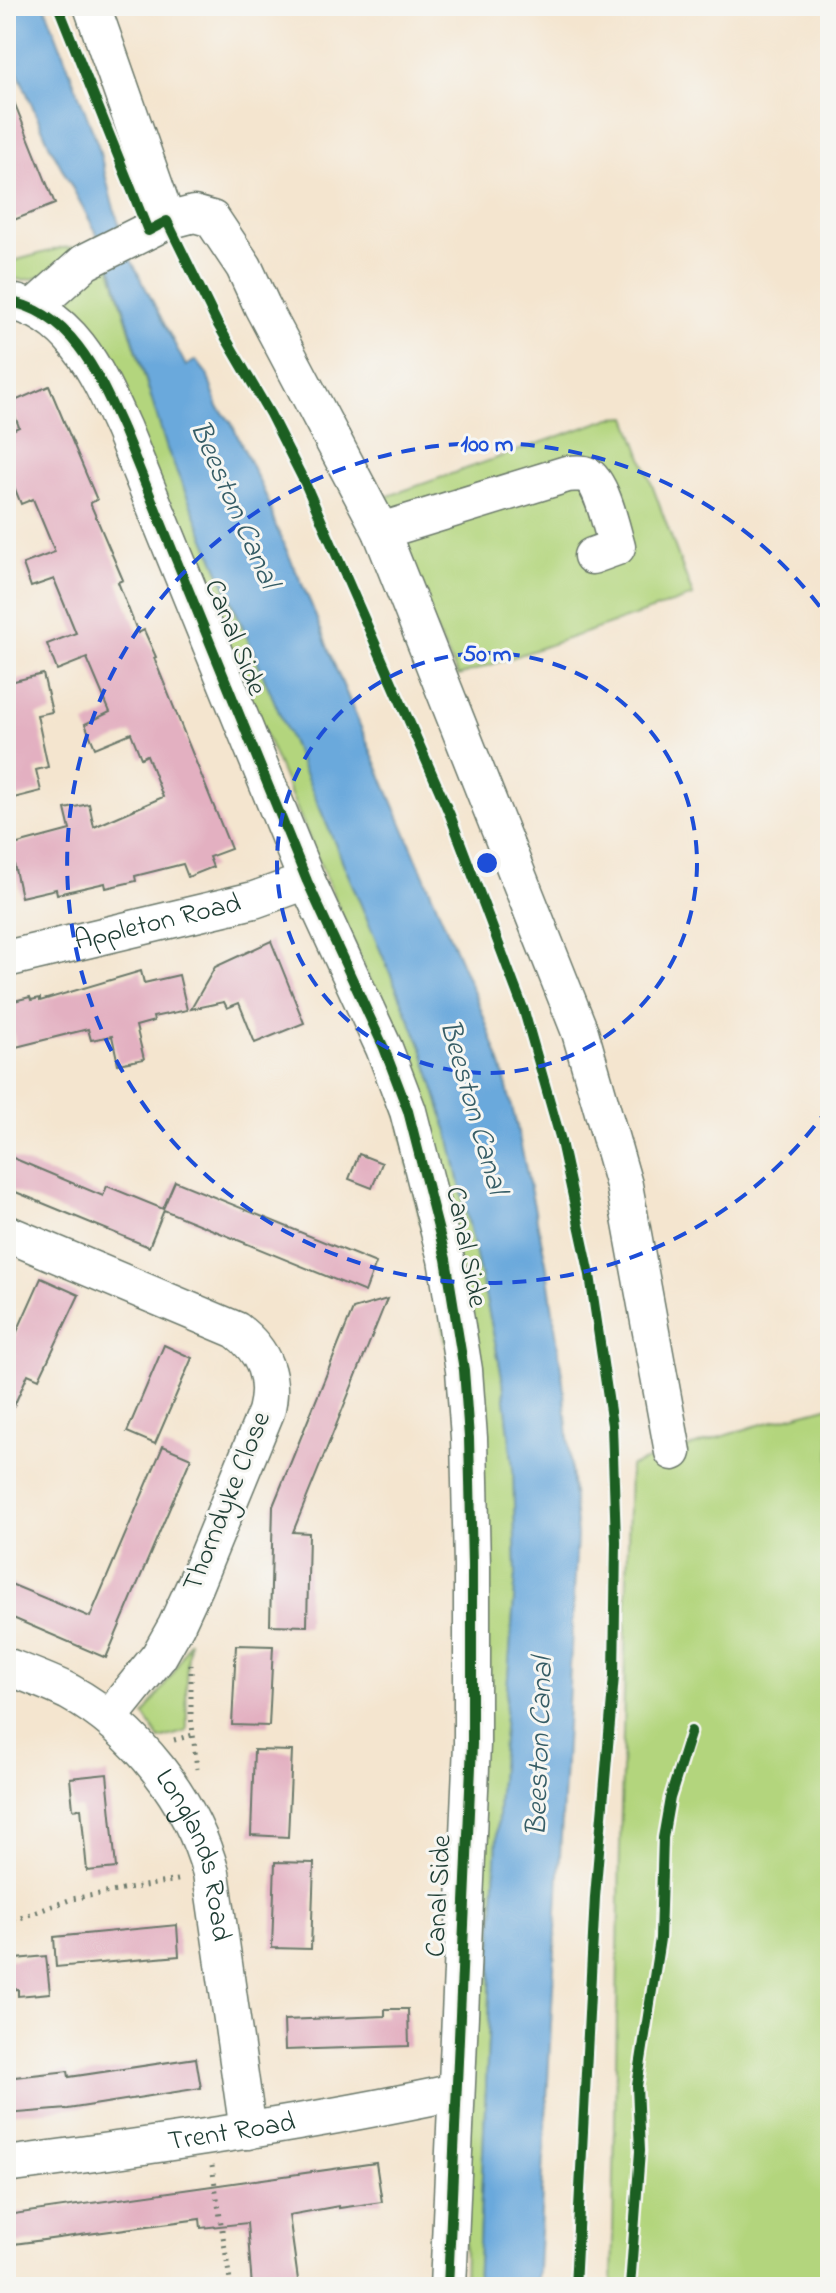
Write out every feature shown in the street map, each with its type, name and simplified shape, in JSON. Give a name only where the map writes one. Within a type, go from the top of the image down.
[{"type":"street","points":[[92,6],[158,226]]},
{"type":"street","points":[[19,305],[85,262],[158,226],[194,214],[212,219],[244,267],[381,531],[580,1032],[624,1185],[673,1452]]},
{"type":"street","name":"Canal Side","points":[[19,305],[50,319],[77,344],[96,368],[307,881],[384,1048],[408,1111],[446,1259],[464,1370],[472,1566],[472,1744],[448,2287]]},
{"type":"street","points":[[381,531],[567,474],[579,473],[587,475],[596,484],[617,547],[592,556]]},
{"type":"street","name":"Appleton Road","points":[[6,959],[254,900],[307,881]]},
{"type":"street","name":"Thorndyke Close","points":[[6,1233],[236,1330],[252,1343],[264,1360],[270,1386],[266,1412],[188,1600],[159,1656],[109,1718]]},
{"type":"street","name":"Longlands Road","points":[[6,1666],[69,1692],[109,1718],[168,1783],[197,1834],[211,1873],[248,2131]]},
{"type":"street","name":"Trent Road","points":[[6,2165],[208,2138],[358,2113],[455,2092]]},
{"type":"path","points":[[6,1923],[72,1899],[211,1873]]},
{"type":"path","points":[[208,2138],[231,2287]]},
{"type":"green space","points":[[82,247],[47,274],[28,279],[6,277],[6,263],[61,248]]},
{"type":"green space","points":[[107,257],[167,449],[422,1048],[450,1139],[503,1381],[513,1469],[516,1574],[499,1792],[477,2287],[464,2287],[484,1523],[370,982],[101,345],[84,323],[62,304]]},
{"type":"green space","points":[[627,417],[693,596],[458,676],[374,501],[611,418]]},
{"type":"green space","points":[[830,1406],[830,2287],[612,2287],[630,1466]]},
{"type":"green space","points":[[189,1641],[187,1731],[160,1739],[144,1715],[174,1672]]},
{"type":"water","name":"Beeston Canal","points":[[6,6],[45,6],[98,145],[128,254],[186,366],[196,360],[207,374],[218,407],[231,422],[267,498],[276,527],[482,1012],[502,1068],[516,1123],[546,1262],[563,1382],[577,1536],[537,2287],[477,2287],[499,1792],[516,1574],[513,1469],[503,1381],[450,1139],[422,1048],[167,449],[113,272],[95,230],[49,144],[6,45]]},
{"type":"building","points":[[6,87],[55,204],[6,223]]},
{"type":"building","points":[[49,386],[97,500],[90,503],[123,580],[118,582],[138,633],[144,630],[156,657],[231,849],[209,857],[213,867],[188,877],[183,864],[135,876],[136,881],[106,888],[105,883],[57,894],[56,889],[21,897],[10,846],[70,830],[65,809],[89,804],[94,827],[163,797],[147,755],[141,758],[131,733],[95,748],[85,724],[110,712],[87,658],[57,670],[47,644],[76,633],[54,579],[31,587],[23,564],[55,552],[33,499],[21,504],[6,467],[6,433],[19,427],[10,403]]},
{"type":"building","points":[[43,674],[52,712],[37,715],[48,767],[36,770],[41,791],[6,800],[6,683]]},
{"type":"building","points":[[271,941],[304,1023],[255,1043],[239,1003],[227,1008],[224,1002],[191,1009],[215,967]]},
{"type":"building","points":[[141,971],[144,983],[179,975],[187,1010],[153,1017],[154,1021],[136,1026],[144,1059],[118,1064],[112,1036],[91,1040],[88,1029],[16,1047],[6,1003],[30,997],[31,1000],[40,998],[40,1001]]},
{"type":"building","points":[[359,1154],[382,1163],[372,1188],[349,1179]]},
{"type":"building","points":[[6,1155],[103,1196],[107,1186],[163,1209],[175,1181],[376,1263],[365,1292],[164,1210],[149,1247],[6,1188]]},
{"type":"building","points":[[41,1278],[79,1295],[39,1379],[28,1374],[6,1424],[6,1356]]},
{"type":"building","points":[[387,1299],[293,1532],[309,1533],[307,1626],[270,1625],[273,1506],[353,1309]]},
{"type":"building","points":[[164,1345],[192,1358],[155,1444],[127,1432]]},
{"type":"building","points":[[163,1446],[191,1458],[106,1658],[6,1615],[6,1582],[90,1617]]},
{"type":"building","points":[[236,1645],[273,1646],[269,1726],[232,1725]]},
{"type":"building","points":[[254,1750],[292,1751],[288,1837],[251,1835]]},
{"type":"building","points":[[107,1774],[116,1868],[87,1871],[81,1808],[73,1809],[70,1778]]},
{"type":"building","points":[[275,1862],[314,1863],[311,1949],[272,1948]]},
{"type":"building","points":[[177,1925],[179,1956],[56,1967],[54,1937]]},
{"type":"building","points":[[46,1956],[50,1993],[18,1996],[18,1989],[6,1990],[6,1960]]},
{"type":"building","points":[[385,2009],[408,2009],[409,2046],[285,2050],[284,2020],[385,2016]]},
{"type":"building","points":[[196,2058],[201,2088],[68,2109],[6,2114],[6,2078],[68,2071],[69,2077]]},
{"type":"building","points":[[376,2163],[382,2202],[289,2215],[299,2287],[252,2287],[247,2223],[201,2228],[200,2219],[6,2245],[6,2215]]},
{"type":"cycle path","points":[[58,6],[148,231],[167,221],[217,323],[270,414],[305,483],[450,815],[524,1011],[560,1137],[590,1275],[612,1425],[616,1542],[614,1676],[595,1897],[575,2287]]},
{"type":"cycle path","points":[[6,301],[29,307],[66,332],[93,368],[114,409],[307,881],[384,1048],[408,1111],[446,1259],[464,1370],[472,1566],[472,1744],[448,2287]]},
{"type":"cycle path","points":[[630,2287],[640,2151],[637,2086],[660,1939],[663,1838],[670,1798],[691,1731]]}]
